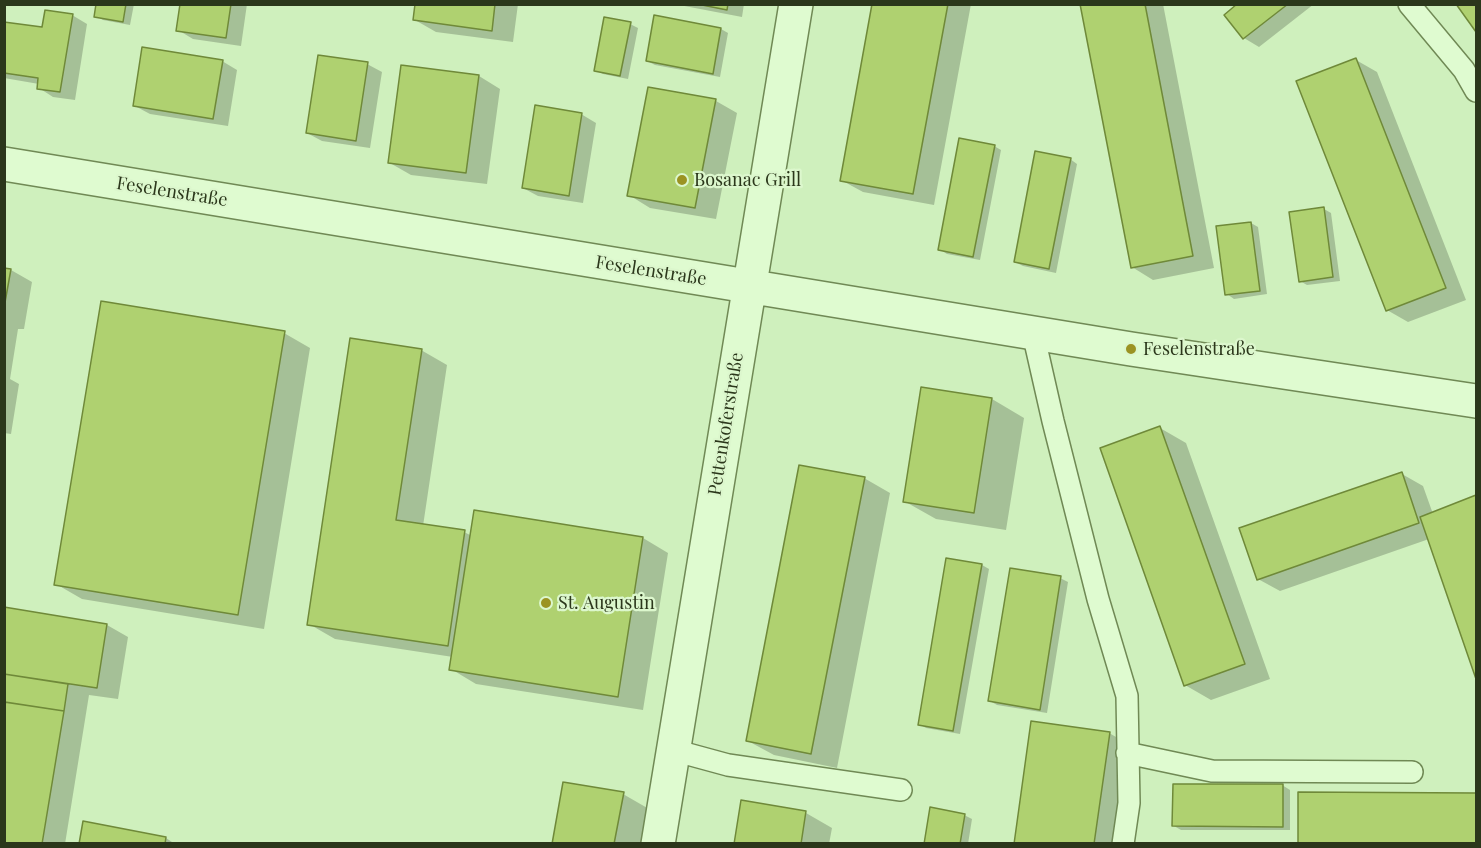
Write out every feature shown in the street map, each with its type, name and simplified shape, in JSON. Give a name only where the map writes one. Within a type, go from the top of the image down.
[{"type":"street","name":"Pettenkoferstraße","points":[[658,843],[796,4]]},
{"type":"street","name":"Feselenstraße","points":[[4,164],[1033,333],[1476,401]]},
{"type":"lane","points":[[1409,4],[1464,70],[1476,91]]},
{"type":"lane","points":[[1033,333],[1098,599],[1127,696],[1129,803],[1123,843]]},
{"type":"lane","points":[[673,750],[728,765],[901,790]]},
{"type":"lane","points":[[1127,753],[1212,771],[1412,771]]},
{"type":"building","points":[[96,4],[126,4],[123,22],[94,17]]},
{"type":"building","points":[[180,4],[231,4],[226,38],[176,31]]},
{"type":"building","points":[[415,4],[495,4],[492,31],[413,20]]},
{"type":"building","points":[[697,4],[728,4],[727,10]]},
{"type":"building","points":[[872,4],[948,4],[913,194],[840,181]]},
{"type":"building","points":[[1080,4],[1145,4],[1193,256],[1131,268]]},
{"type":"building","points":[[1237,4],[1288,4],[1243,39],[1224,15]]},
{"type":"building","points":[[1456,4],[1476,4],[1476,32]]},
{"type":"building","points":[[45,10],[73,14],[60,92],[37,89],[38,78],[4,73],[4,22],[42,27]]},
{"type":"building","points":[[654,15],[721,28],[713,74],[646,61]]},
{"type":"building","points":[[604,17],[631,22],[620,76],[594,71]]},
{"type":"building","points":[[142,47],[223,60],[213,119],[133,106]]},
{"type":"building","points":[[318,55],[368,62],[356,141],[306,133]]},
{"type":"building","points":[[1356,58],[1446,288],[1386,311],[1296,81]]},
{"type":"building","points":[[401,65],[479,75],[466,173],[388,163]]},
{"type":"building","points":[[648,87],[716,99],[695,208],[627,196]]},
{"type":"building","points":[[535,105],[582,113],[569,196],[522,188]]},
{"type":"building","points":[[959,138],[995,145],[973,257],[938,250]]},
{"type":"building","points":[[1035,151],[1071,158],[1049,269],[1014,262]]},
{"type":"building","points":[[1324,207],[1333,277],[1299,282],[1289,212]]},
{"type":"building","points":[[1251,222],[1260,291],[1225,295],[1216,226]]},
{"type":"building","points":[[4,268],[11,269],[4,308]]},
{"type":"building","points":[[101,301],[285,331],[238,615],[54,585]]},
{"type":"building","points":[[350,338],[422,349],[396,520],[465,530],[448,646],[307,625]]},
{"type":"building","points":[[921,387],[992,398],[974,513],[903,502]]},
{"type":"building","points":[[1160,426],[1245,664],[1184,686],[1100,448]]},
{"type":"building","points":[[799,465],[865,477],[811,754],[746,741]]},
{"type":"building","points":[[1402,472],[1419,523],[1257,580],[1239,528]]},
{"type":"building","points":[[1476,495],[1476,679],[1420,517]]},
{"type":"building","name":"St. Augustin","points":[[474,510],[643,537],[618,697],[449,670]]},
{"type":"building","points":[[946,558],[982,564],[953,731],[918,725]]},
{"type":"building","points":[[1010,568],[1061,576],[1040,710],[988,701]]},
{"type":"building","points":[[4,607],[107,624],[97,688],[4,674]]},
{"type":"building","points":[[4,674],[68,684],[64,711],[4,702]]},
{"type":"building","points":[[5,702],[64,711],[42,844],[4,844]]},
{"type":"building","points":[[1031,721],[1110,732],[1094,844],[1014,844]]},
{"type":"building","points":[[563,782],[624,792],[614,844],[552,844]]},
{"type":"building","points":[[1173,784],[1283,784],[1283,827],[1172,826]]},
{"type":"building","points":[[1298,792],[1476,793],[1476,844],[1298,844]]},
{"type":"building","points":[[741,800],[806,811],[801,844],[734,844]]},
{"type":"building","points":[[930,807],[965,814],[960,844],[924,844]]},
{"type":"building","points":[[83,821],[166,837],[165,844],[79,844]]},
{"type":"place","name":"Bosanac Grill","points":[[682,180]]},
{"type":"place","name":"Feselenstraße","points":[[1131,349]]},
{"type":"place","name":"St. Augustin","points":[[546,603]]}]
